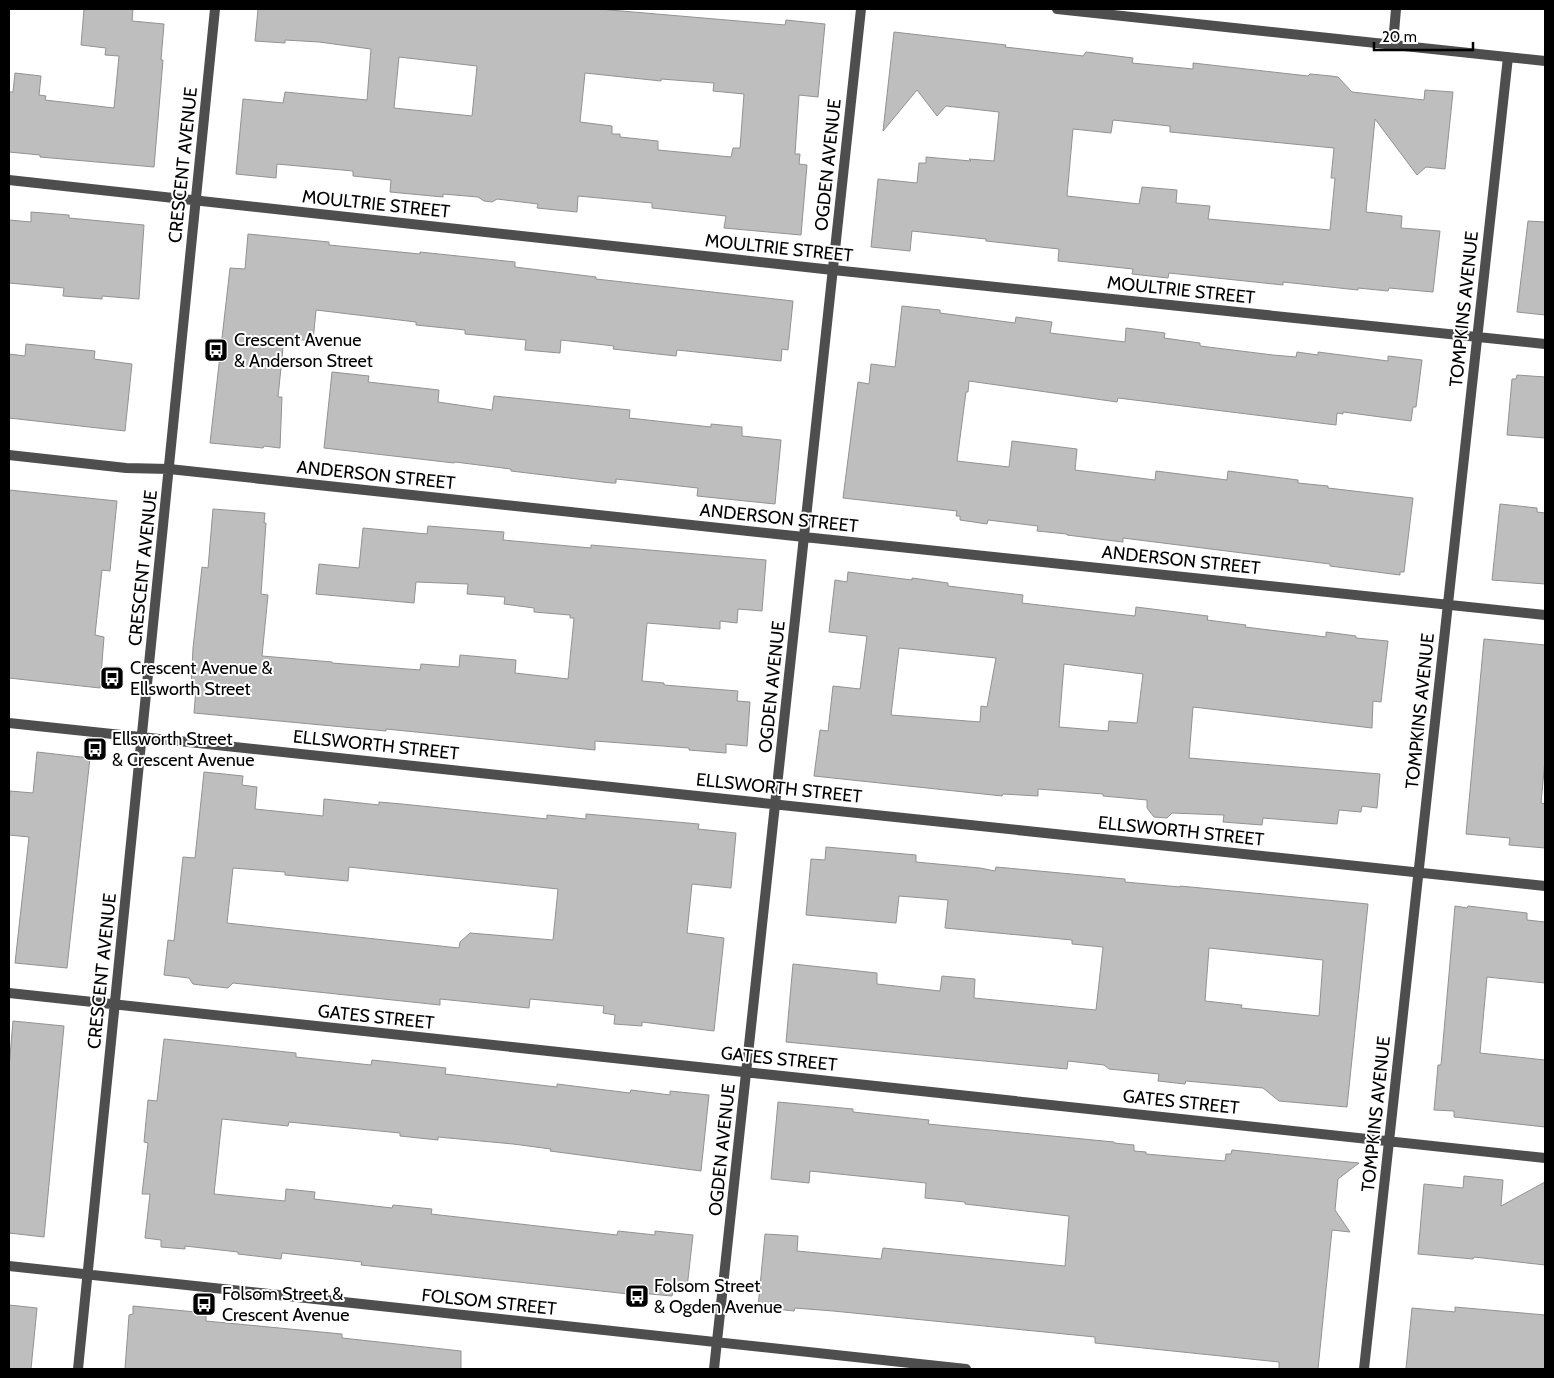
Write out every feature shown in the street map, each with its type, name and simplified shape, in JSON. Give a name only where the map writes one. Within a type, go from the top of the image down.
[{"type":"street","name":"CRESCENT AVENUE","points":[[78,1369],[215,9]]},
{"type":"street","name":"OGDEN AVENUE","points":[[714,1369],[861,9]]},
{"type":"street","points":[[1057,9],[1545,61]]},
{"type":"street","points":[[1393,44],[1396,9]]},
{"type":"street","name":"TOMPKINS AVENUE","points":[[1364,1369],[1508,56]]},
{"type":"street","name":"MOULTRIE STREET","points":[[9,180],[833,270],[1545,344]]},
{"type":"street","name":"ANDERSON STREET","points":[[9,455],[126,468],[169,469],[1545,614]]},
{"type":"street","name":"ELLSWORTH STREET","points":[[9,723],[1545,886]]},
{"type":"street","name":"GATES STREET","points":[[9,993],[115,1006],[1545,1158]]},
{"type":"street","name":"FOLSOM STREET","points":[[9,1266],[966,1369]]},
{"type":"building","points":[[84,9],[133,9],[132,21],[164,24],[161,60],[163,60],[154,167],[40,157],[40,155],[9,152],[9,92],[13,92],[15,73],[41,76],[39,95],[46,96],[45,100],[114,108],[119,56],[105,55],[106,48],[81,45]]},
{"type":"building","points":[[258,9],[598,9],[785,25],[786,20],[825,24],[818,97],[799,95],[795,154],[800,154],[799,164],[807,165],[801,235],[724,228],[726,216],[652,208],[652,203],[578,196],[577,212],[537,208],[538,204],[497,199],[492,202],[484,201],[478,197],[443,194],[443,197],[390,192],[391,180],[353,176],[353,171],[277,164],[276,178],[236,174],[243,99],[283,103],[285,92],[367,100],[371,49],[319,42],[285,40],[285,43],[255,41]],"holes":[[[399,57],[477,66],[472,116],[394,108]],[[585,73],[661,81],[661,79],[714,83],[713,91],[744,94],[740,148],[733,148],[731,157],[658,150],[658,141],[620,137],[620,134],[612,134],[612,126],[580,122]]]},
{"type":"building","points":[[894,32],[1083,56],[1086,52],[1133,58],[1132,63],[1193,69],[1193,63],[1308,76],[1310,74],[1331,76],[1338,77],[1352,92],[1424,100],[1425,90],[1453,92],[1445,169],[1426,167],[1417,175],[1375,119],[1366,212],[1402,216],[1401,228],[1440,231],[1433,292],[1389,288],[1388,291],[1358,288],[1358,290],[1283,282],[1283,285],[1169,273],[1168,278],[1132,274],[1133,269],[1058,261],[1059,249],[912,231],[910,251],[871,247],[878,179],[917,183],[919,163],[926,163],[926,157],[994,161],[999,112],[946,106],[937,116],[917,90],[883,131]],"holes":[[[1113,120],[1170,126],[1170,132],[1334,148],[1331,178],[1335,178],[1330,230],[1208,219],[1210,206],[1176,203],[1177,190],[1142,187],[1139,204],[1067,196],[1073,129],[1111,133]]]},
{"type":"building","points":[[31,212],[69,215],[69,218],[144,225],[139,299],[102,296],[102,299],[63,296],[64,288],[9,283],[9,220],[31,222]]},
{"type":"building","points":[[1528,221],[1545,222],[1545,315],[1517,312]]},
{"type":"building","points":[[248,234],[329,242],[329,245],[515,262],[515,267],[596,277],[596,279],[793,301],[788,350],[782,349],[781,361],[677,350],[676,356],[613,349],[614,346],[561,340],[560,353],[525,350],[526,340],[465,334],[465,330],[416,325],[416,322],[316,310],[313,341],[284,338],[278,397],[282,397],[280,448],[210,443],[230,268],[245,269]]},
{"type":"building","points":[[902,306],[940,310],[940,313],[1015,323],[1016,317],[1052,322],[1050,333],[1125,342],[1126,328],[1165,333],[1164,338],[1200,343],[1200,346],[1273,355],[1296,357],[1297,352],[1318,355],[1318,352],[1388,361],[1388,356],[1422,360],[1416,407],[1413,407],[1411,421],[1343,412],[1343,414],[1337,413],[1336,425],[1118,398],[1117,402],[969,381],[957,461],[1009,467],[1012,441],[1077,449],[1075,470],[1155,480],[1156,471],[1227,480],[1228,471],[1298,480],[1298,483],[1328,486],[1328,488],[1413,498],[1404,572],[1400,572],[1400,575],[1330,566],[1330,564],[1123,538],[1123,542],[1067,535],[1037,531],[1038,526],[988,520],[987,524],[960,520],[960,516],[956,516],[957,511],[843,498],[858,382],[869,384],[871,364],[895,367]]},
{"type":"building","points":[[26,344],[95,351],[94,359],[132,364],[125,431],[9,418],[9,354],[25,356]]},
{"type":"building","points":[[332,372],[369,376],[368,382],[439,390],[438,402],[492,410],[494,396],[630,410],[629,418],[711,427],[711,424],[742,427],[742,436],[781,440],[775,504],[697,496],[698,488],[616,479],[616,483],[611,483],[455,462],[324,448]]},
{"type":"building","points":[[1517,375],[1545,377],[1545,438],[1507,435],[1512,379],[1516,379]]},
{"type":"building","points":[[9,490],[117,501],[110,571],[102,570],[95,635],[104,637],[100,688],[9,678]]},
{"type":"building","points":[[1500,504],[1537,508],[1537,512],[1545,513],[1545,584],[1492,580]]},
{"type":"building","points":[[213,509],[265,513],[261,594],[268,595],[262,656],[332,663],[420,670],[421,664],[459,667],[460,655],[516,660],[515,673],[568,679],[574,618],[570,618],[570,615],[534,612],[534,608],[504,604],[505,597],[467,594],[468,584],[416,582],[414,603],[316,594],[319,564],[359,568],[363,528],[427,534],[428,526],[504,532],[503,540],[591,548],[591,545],[766,560],[762,611],[738,609],[737,623],[720,621],[720,629],[647,623],[642,681],[664,683],[664,685],[738,691],[737,701],[750,702],[747,746],[726,744],[726,753],[689,750],[689,748],[595,741],[595,750],[386,729],[386,731],[194,713],[196,688],[191,688],[193,648],[202,567],[208,568]]},
{"type":"building","points":[[848,572],[912,580],[912,578],[948,583],[948,586],[1023,595],[1022,603],[1135,616],[1136,607],[1208,616],[1207,620],[1246,625],[1245,627],[1326,637],[1326,632],[1356,636],[1356,638],[1388,641],[1381,702],[1373,701],[1372,728],[1193,707],[1189,758],[1380,774],[1377,808],[1362,806],[1361,812],[1339,810],[1337,824],[1263,818],[1262,825],[1223,822],[1224,815],[1172,813],[1167,818],[1154,817],[1147,808],[1147,800],[1103,796],[1103,794],[1038,789],[1038,796],[1003,794],[1002,796],[814,776],[820,730],[828,731],[833,686],[860,689],[867,636],[829,632],[835,580],[847,582]],"holes":[[[899,648],[996,658],[987,707],[981,706],[980,722],[891,715]],[[1064,664],[1143,674],[1137,723],[1109,721],[1108,731],[1059,727]]]},
{"type":"building","points":[[1484,639],[1545,645],[1545,760],[1541,803],[1545,804],[1545,848],[1509,845],[1510,838],[1466,834]]},
{"type":"building","points":[[37,752],[90,758],[67,968],[15,963],[29,837],[9,835],[10,791],[33,793]]},
{"type":"building","points":[[204,772],[243,776],[242,785],[257,787],[255,809],[323,816],[324,799],[379,805],[379,802],[402,804],[547,819],[547,815],[586,819],[586,814],[699,824],[698,829],[736,833],[731,888],[692,884],[687,933],[724,938],[714,1031],[642,1022],[642,1026],[614,1024],[615,1015],[603,1013],[604,1006],[530,999],[529,1008],[440,999],[440,1005],[233,983],[228,988],[200,985],[193,984],[189,978],[164,975],[168,940],[174,941],[183,857],[195,858]],"holes":[[[349,867],[558,889],[553,940],[470,933],[460,942],[459,948],[227,923],[233,868],[285,872],[285,875],[348,881]]]},
{"type":"building","points":[[826,847],[916,855],[916,862],[995,871],[996,867],[1125,879],[1125,882],[1368,904],[1347,1107],[1279,1101],[1263,1088],[1186,1081],[1185,1084],[1158,1081],[1159,1074],[1109,1069],[1104,1065],[1068,1061],[1067,1069],[786,1042],[793,964],[877,973],[877,984],[940,991],[942,976],[975,979],[974,998],[1096,1010],[1103,947],[1072,944],[1072,940],[945,928],[948,900],[899,896],[896,923],[806,915],[811,859],[825,860]],"holes":[[[1209,948],[1323,960],[1319,1016],[1241,1008],[1242,1005],[1205,1001]]]},
{"type":"building","points":[[1455,906],[1527,913],[1527,920],[1545,922],[1545,983],[1487,977],[1480,1053],[1545,1060],[1545,1127],[1454,1117],[1454,1111],[1434,1110],[1438,1065],[1441,1065]]},
{"type":"building","points":[[13,1021],[64,1026],[44,1237],[9,1233],[9,1068]]},
{"type":"building","points":[[164,1039],[296,1053],[296,1057],[371,1065],[372,1060],[446,1068],[445,1074],[557,1087],[557,1084],[630,1093],[631,1090],[670,1095],[670,1091],[709,1095],[701,1171],[550,1151],[551,1149],[513,1144],[438,1137],[438,1140],[400,1136],[400,1133],[289,1122],[288,1126],[222,1119],[214,1194],[285,1201],[286,1189],[315,1192],[314,1199],[392,1208],[393,1205],[432,1209],[431,1214],[617,1235],[618,1231],[655,1235],[655,1231],[693,1235],[687,1288],[674,1287],[672,1296],[639,1293],[638,1295],[361,1265],[362,1262],[282,1253],[281,1259],[185,1246],[185,1249],[161,1247],[161,1240],[145,1238],[150,1194],[142,1194],[148,1143],[144,1142],[148,1100],[157,1101]]},
{"type":"building","points":[[778,1102],[853,1109],[853,1112],[929,1120],[928,1124],[1114,1142],[1134,1145],[1134,1151],[1146,1152],[1146,1154],[1225,1161],[1226,1154],[1231,1154],[1232,1150],[1359,1163],[1338,1179],[1335,1210],[1350,1232],[1332,1230],[1318,1369],[1279,1369],[1279,1362],[1095,1343],[1095,1337],[833,1311],[795,1308],[794,1311],[758,1307],[765,1234],[798,1236],[797,1251],[881,1259],[883,1248],[1065,1266],[1069,1216],[925,1198],[926,1183],[810,1171],[809,1183],[771,1179]]},
{"type":"building","points":[[1464,1176],[1503,1180],[1501,1206],[1545,1182],[1545,1265],[1474,1257],[1473,1259],[1418,1254],[1424,1184],[1463,1188]]},
{"type":"building","points":[[9,1305],[37,1308],[31,1369],[9,1369]]},
{"type":"building","points":[[133,1306],[206,1313],[206,1321],[342,1334],[342,1338],[461,1351],[461,1369],[125,1369],[129,1315],[133,1314]]},
{"type":"building","points":[[1455,1307],[1545,1315],[1545,1369],[1406,1369],[1412,1308],[1455,1312]]},
{"type":"place","name":"Crescent Avenue & Anderson Street","points":[[216,350]]},
{"type":"place","name":"Crescent Avenue & Ellsworth Street","points":[[112,678]]},
{"type":"place","name":"Ellsworth Street & Crescent Avenue","points":[[95,749]]},
{"type":"place","name":"Folsom Street & Ogden Avenue","points":[[637,1296]]},
{"type":"place","name":"Folsom Street & Crescent Avenue","points":[[204,1304]]}]
